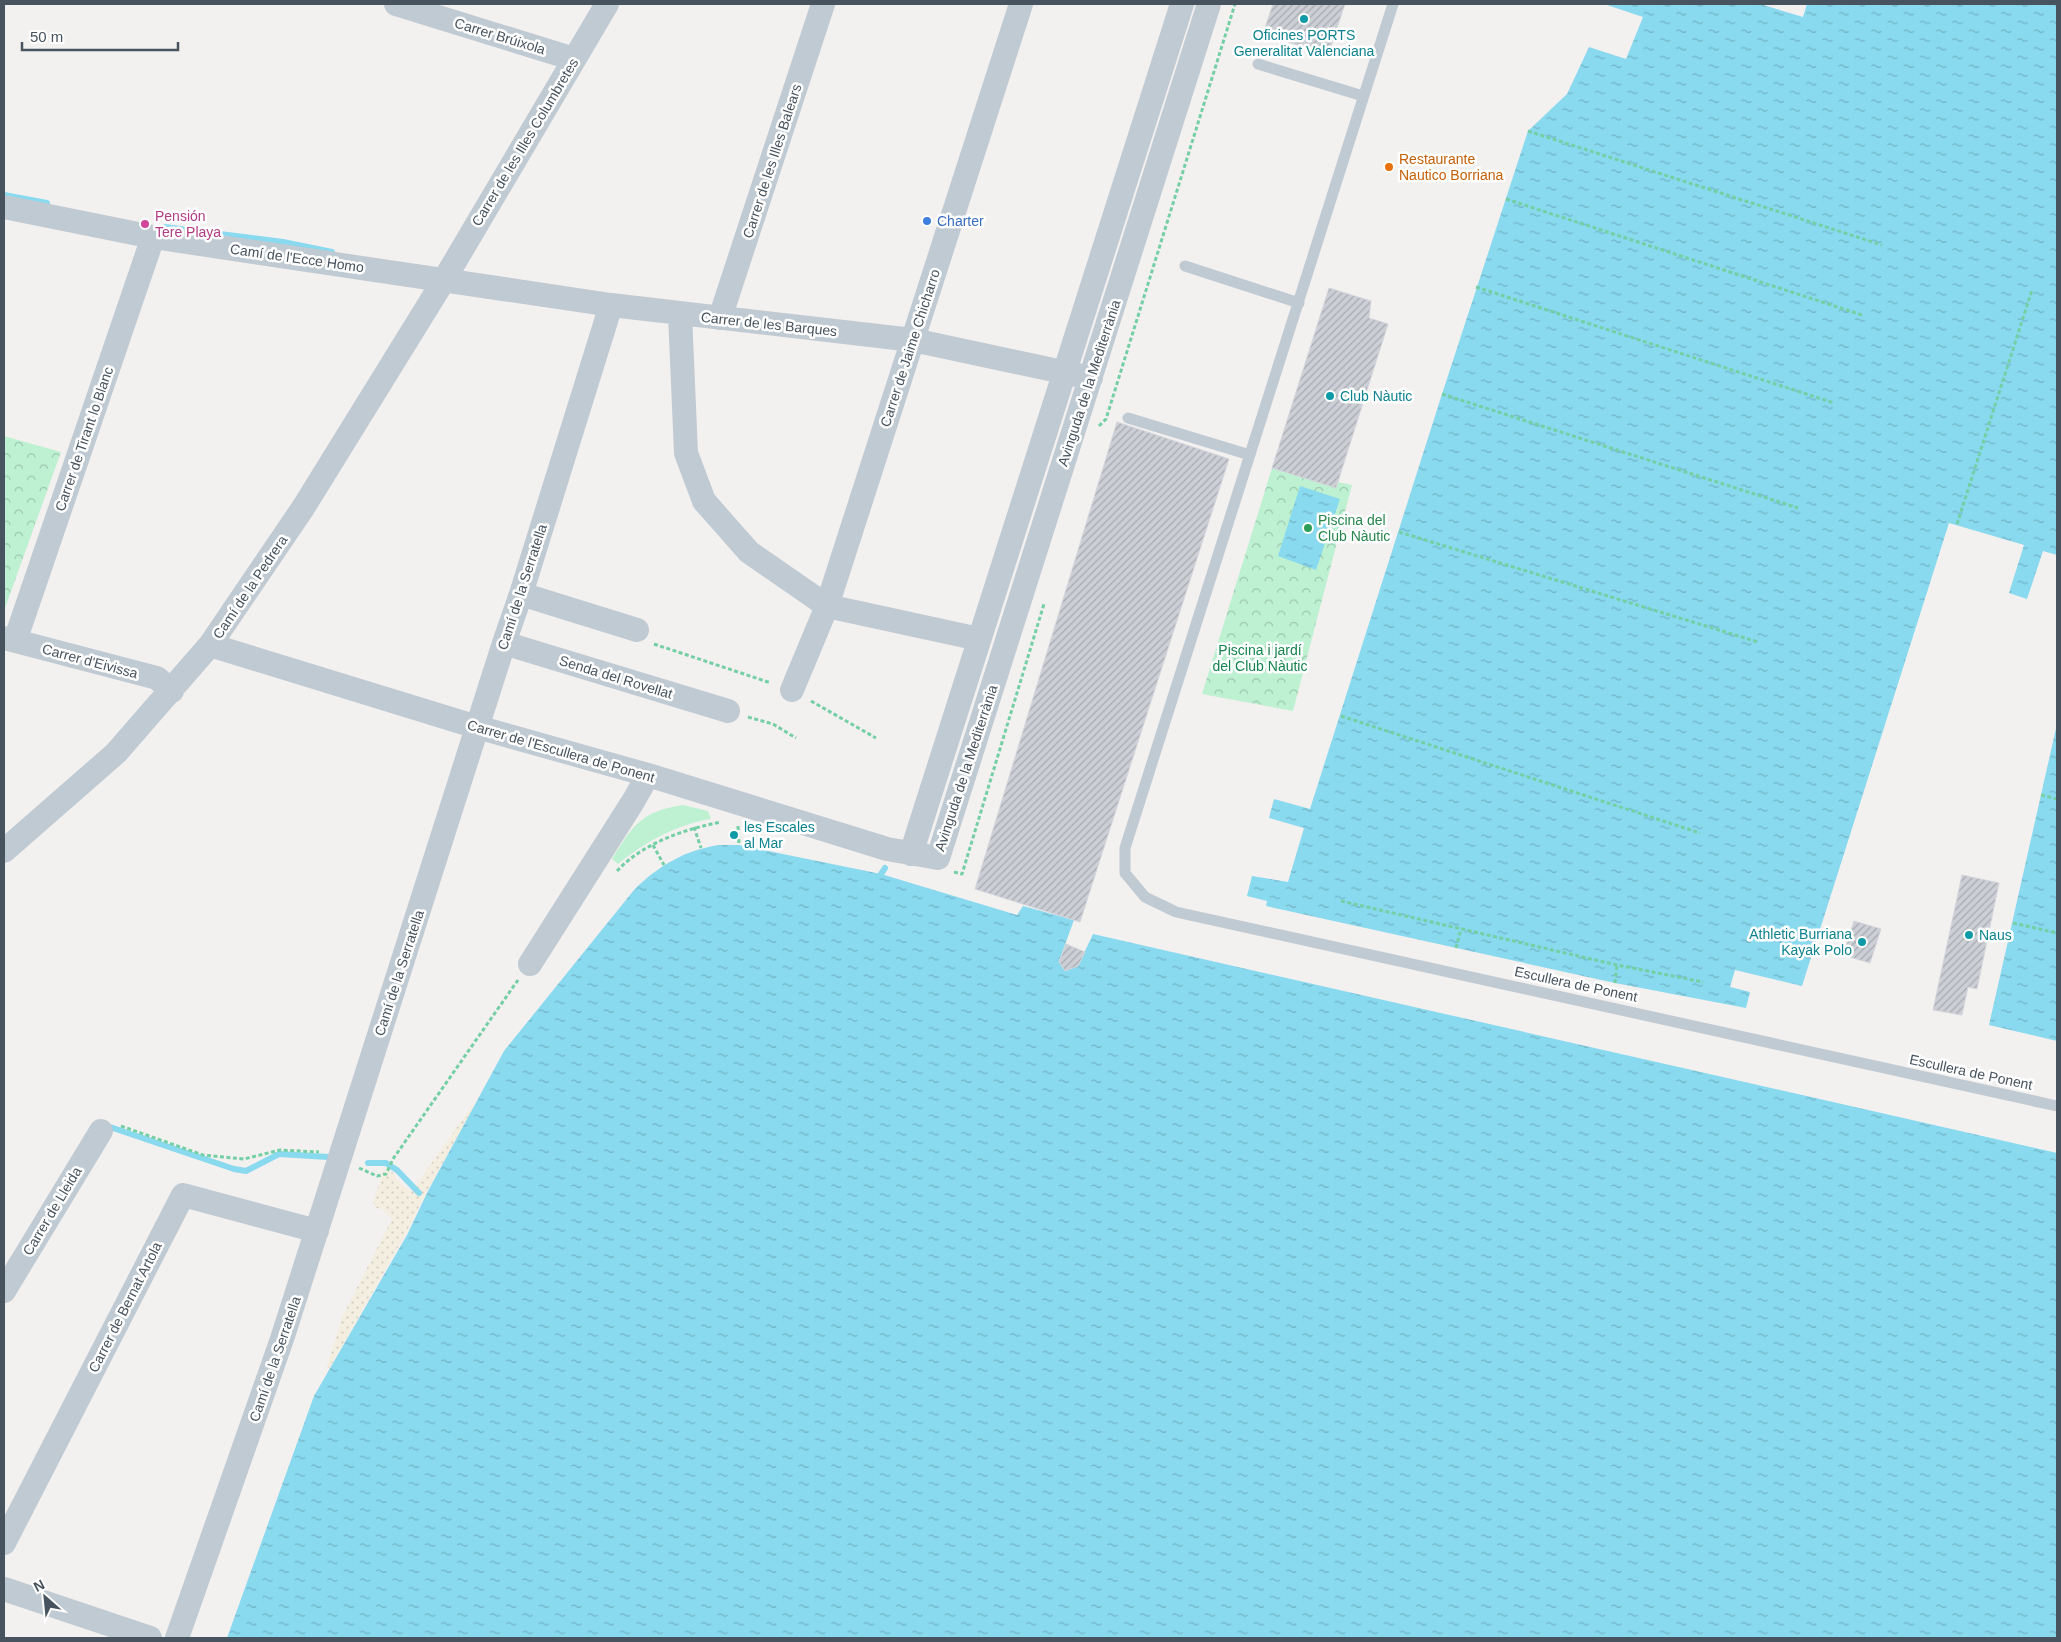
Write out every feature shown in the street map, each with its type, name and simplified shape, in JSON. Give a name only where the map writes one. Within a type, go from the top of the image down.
[{"type":"street","name":"Carrer Brúixola","points":[[396,4],[574,59]]},
{"type":"street","name":"Carrer de les Illes Columbretes","points":[[444,280],[607,4]]},
{"type":"street","name":"Carrer de les Illes Balears","points":[[720,318],[823,4]]},
{"type":"street","name":"Carrer de Jaime Chicharro","points":[[792,690],[827,606],[1021,4]]},
{"type":"street","name":"Avinguda de la Mediterrània","points":[[1182,4],[1066,373],[911,854],[938,858],[1210,4]]},
{"type":"street","name":"Camí de l'Ecce Homo","points":[[4,207],[153,237],[444,280]]},
{"type":"street","name":"Carrer de Tirant lo Blanc","points":[[9,639],[153,237]]},
{"type":"street","name":"Carrer de les Barques","points":[[444,280],[680,314],[913,340],[1091,378]]},
{"type":"street","name":"Camí de la Pedrera","points":[[4,852],[116,753],[172,691],[210,645],[303,508],[444,280]]},
{"type":"street","name":"Camí de la Serratella","points":[[177,1638],[282,1339],[521,594],[611,305]]},
{"type":"street","points":[[680,314],[686,453],[704,501],[749,552],[827,606],[979,639]]},
{"type":"street","points":[[521,594],[638,630]]},
{"type":"street","name":"Carrer d'Eivissa","points":[[9,639],[157,678],[172,691]]},
{"type":"street","name":"Senda del Rovellat","points":[[504,643],[728,711]]},
{"type":"street","name":"Carrer de l'Escullera de Ponent","points":[[210,645],[477,727],[648,775],[887,849],[911,854]]},
{"type":"street","points":[[530,964],[648,775]]},
{"type":"street","name":"Carrer de Lleida","points":[[4,1291],[101,1130]]},
{"type":"street","name":"Carrer de Bernat Artola","points":[[4,1543],[183,1195],[317,1231]]},
{"type":"street","points":[[4,1589],[150,1638]]},
{"type":"lane","name":"Escullera de Ponent","points":[[1393,4],[1125,848],[1125,873],[1144,897],[1176,912],[2057,1106]]},
{"type":"lane","points":[[1258,64],[1363,96]]},
{"type":"lane","points":[[1185,266],[1298,302]]},
{"type":"lane","points":[[1128,418],[1250,455]]},
{"type":"path","points":[[1528,131],[1882,245]]},
{"type":"path","points":[[1506,199],[1862,315]]},
{"type":"path","points":[[1476,287],[1834,403]]},
{"type":"path","points":[[1957,524],[2032,290]]},
{"type":"path","points":[[1442,394],[1798,508]]},
{"type":"path","points":[[1399,532],[1758,642]]},
{"type":"path","points":[[638,630],[636,638],[792,690],[876,738]]},
{"type":"path","points":[[728,711],[772,724],[796,738]]},
{"type":"path","points":[[1341,716],[1700,833]]},
{"type":"path","points":[[2041,795],[2057,799]]},
{"type":"path","points":[[614,875],[631,860],[653,845],[694,827],[730,821]]},
{"type":"path","points":[[738,821],[739,845]]},
{"type":"path","points":[[694,827],[701,848]]},
{"type":"path","points":[[653,845],[664,865]]},
{"type":"path","points":[[1341,901],[1617,965],[1703,982]]},
{"type":"path","points":[[2013,923],[2057,933]]},
{"type":"path","points":[[1456,948],[1461,930]]},
{"type":"path","points":[[101,1130],[112,1123],[204,1154],[244,1159],[280,1150],[327,1153],[377,1176],[386,1174],[393,1160],[484,1027],[530,964]]},
{"type":"path","points":[[1615,983],[1617,965]]},
{"type":"green space","points":[[4,436],[61,452],[4,611]]},
{"type":"green space","name":"Piscina i jardí del Club Nàutic","points":[[1272,468],[1352,485],[1293,711],[1202,694]]},
{"type":"green space","points":[[683,805],[708,811],[711,819],[673,830],[650,842],[618,864],[612,859],[626,837],[640,821],[658,811]]},
{"type":"sand","points":[[475,1105],[405,1235],[329,1369],[327,1366],[342,1317],[392,1219],[382,1209],[376,1208],[373,1203],[384,1169],[394,1173],[397,1180],[411,1192],[472,1106]]},
{"type":"water","points":[[1604,4],[1760,4],[1803,17],[1807,4],[2057,4],[2057,555],[2043,551],[2027,599],[2009,593],[2024,545],[1949,523],[1802,986],[1735,970],[1730,987],[1750,992],[1746,1008],[1615,983],[1266,906],[1267,901],[1247,896],[1252,876],[1288,882],[1304,828],[1269,818],[1274,799],[1310,809],[1528,131],[1567,94],[1589,47],[1626,59],[1643,17]]},
{"type":"water","name":"Piscina del Club Nàutic","points":[[1300,486],[1340,499],[1316,570],[1278,556]]},
{"type":"water","points":[[2057,724],[2057,1041],[1989,1025]]},
{"type":"water","points":[[719,845],[739,845],[881,874],[1017,915],[1023,906],[1074,920],[1059,961],[1078,966],[1093,934],[2057,1153],[2057,1638],[227,1638],[314,1396],[407,1235],[428,1191],[504,1051],[643,881],[683,855]]},
{"type":"building","name":"Oficines PORTS Generalitat Valenciana","points":[[1273,4],[1345,4],[1328,55],[1263,34]]},
{"type":"building","name":"Club Nàutic","points":[[1329,288],[1371,301],[1369,318],[1388,324],[1336,488],[1272,468]]},
{"type":"building","points":[[1117,422],[1229,459],[1080,922],[975,889]]},
{"type":"building","name":"Naus","points":[[1962,875],[1999,883],[1977,989],[1968,987],[1962,1015],[1933,1010]]},
{"type":"building","name":"Athletic Burriana Kayak Polo","points":[[1854,921],[1881,929],[1870,963],[1843,955]]},
{"type":"building","points":[[1066,944],[1085,952],[1078,966],[1065,971],[1059,962]]},
{"type":"waterway","points":[[4,195],[47,203]]},
{"type":"waterway","points":[[164,227],[283,242],[332,252]]},
{"type":"waterway","points":[[881,874],[885,868]]},
{"type":"waterway","points":[[110,1127],[234,1169],[246,1171],[279,1154],[328,1157]]},
{"type":"waterway","points":[[368,1163],[386,1163],[397,1170],[419,1193]]},
{"type":"place","name":"Oficines PORTS Generalitat Valenciana","points":[[1304,19]]},
{"type":"place","name":"Restaurante Nautico Borriana","points":[[1389,167]]},
{"type":"place","name":"Charter","points":[[927,221]]},
{"type":"place","name":"Pensión Tere Playa","points":[[145,224]]},
{"type":"place","name":"Club Nàutic","points":[[1330,396]]},
{"type":"place","name":"Piscina del Club Nàutic","points":[[1308,528]]},
{"type":"place","name":"les Escales al Mar","points":[[734,835]]},
{"type":"place","name":"Naus","points":[[1969,935]]},
{"type":"place","name":"Athletic Burriana Kayak Polo","points":[[1862,942]]}]
